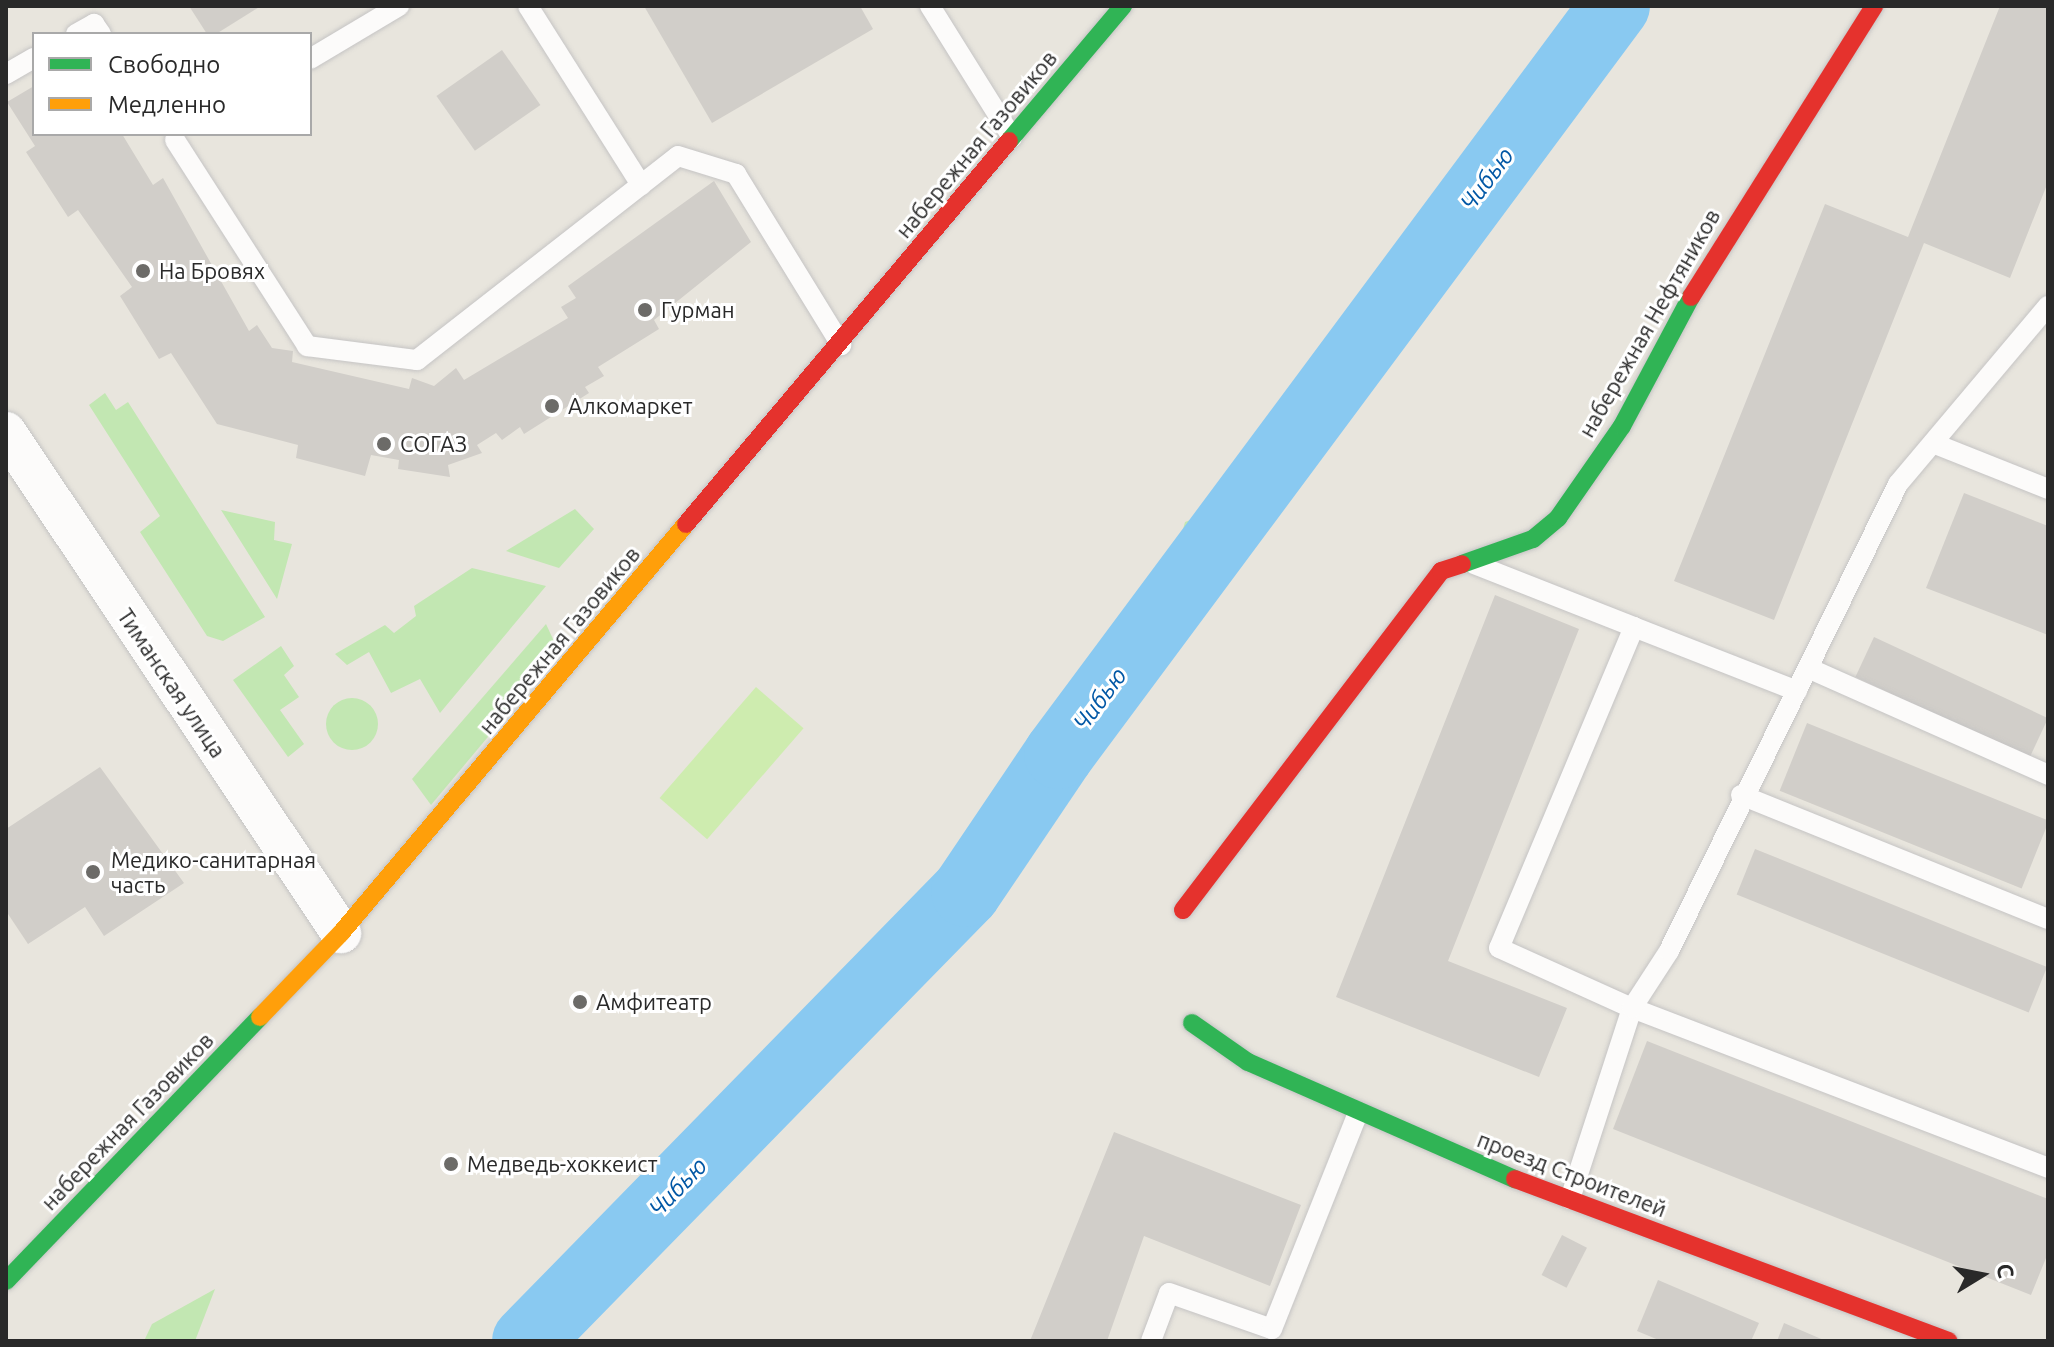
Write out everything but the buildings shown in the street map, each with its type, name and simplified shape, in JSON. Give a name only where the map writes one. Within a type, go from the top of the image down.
[{"type":"street","name":"набережная Газовиков","points":[[6,1281],[341,933],[841,345],[1123,6]]},
{"type":"street","name":"набережная Нефтяников","points":[[1183,910],[1441,571],[1533,539],[1558,518],[1622,426],[1720,242],[1874,6]]},
{"type":"street","name":"Тиманская улица","points":[[6,432],[341,933]]},
{"type":"street","name":"проезд Строителей","points":[[1192,1023],[1248,1062],[1358,1113],[1570,1199],[1949,1341]]},
{"type":"lane","points":[[312,58],[399,6]]},
{"type":"lane","points":[[528,6],[641,185]]},
{"type":"lane","points":[[930,6],[1012,137]]},
{"type":"lane","points":[[80,32],[94,24],[100,32]]},
{"type":"lane","points":[[6,74],[32,59]]},
{"type":"lane","points":[[177,136],[307,346],[417,360],[678,156],[736,174],[841,345]]},
{"type":"lane","points":[[1570,1199],[1632,1008],[1669,951],[1741,795],[1797,691],[1898,484],[1935,444],[2048,306]]},
{"type":"lane","points":[[1935,444],[2048,489]]},
{"type":"lane","points":[[1466,561],[1797,691]]},
{"type":"lane","points":[[1634,627],[1499,948],[1632,1008],[2048,1168]]},
{"type":"lane","points":[[1808,668],[2048,775]]},
{"type":"lane","points":[[1741,795],[2048,919]]},
{"type":"lane","points":[[1151,1341],[1169,1293],[1272,1329],[1358,1113]]},
{"type":"green space","points":[[105,393],[116,410],[128,402],[265,617],[223,641],[207,636],[140,532],[160,516],[89,405]]},
{"type":"green space","points":[[575,509],[594,529],[559,568],[506,551]]},
{"type":"green space","points":[[1221,509],[1207,552],[1170,577],[1185,522]]},
{"type":"green space","points":[[221,510],[275,522],[274,540],[292,544],[277,599]]},
{"type":"green space","points":[[472,568],[546,586],[440,713],[420,679],[391,693],[369,652],[347,665],[335,654],[385,625],[394,633],[416,616],[414,606]]},
{"type":"green space","points":[[546,624],[559,652],[431,805],[412,779]]},
{"type":"green space","points":[[281,646],[294,666],[284,675],[299,697],[280,710],[304,744],[288,757],[233,680]]},
{"type":"green space","points":[[756,687],[804,728],[707,839],[660,798]]},
{"type":"green space","points":[[352,698],[370,706],[378,724],[370,742],[352,750],[334,742],[326,724],[334,706]]},
{"type":"green space","points":[[215,1289],[195,1341],[144,1341],[152,1324]]},
{"type":"waterway","name":"Чибью","points":[[527,1341],[966,892],[1059,754],[1615,6]]},
{"type":"traffic: fast","points":[[1009,141],[1123,6]]},
{"type":"traffic: fast","points":[[1462,564],[1533,539],[1558,518],[1622,426],[1691,297]]},
{"type":"traffic: fast","points":[[6,1281],[260,1017]]},
{"type":"traffic: fast","points":[[1192,1023],[1248,1062],[1515,1179]]},
{"type":"traffic: slow","points":[[260,1017],[341,933],[686,524]]},
{"type":"traffic: jam","points":[[1691,297],[1874,6]]},
{"type":"traffic: jam","points":[[686,524],[1009,141]]},
{"type":"traffic: jam","points":[[1183,910],[1441,571],[1462,564]]},
{"type":"traffic: jam","points":[[1515,1179],[1949,1341]]},
{"type":"place","name":"На Бровях","points":[[143,271]]},
{"type":"place","name":"Гурман","points":[[645,310]]},
{"type":"place","name":"Алкомаркет","points":[[552,406]]},
{"type":"place","name":"СОГАЗ","points":[[384,444]]},
{"type":"place","name":"Медико-санитарная часть","points":[[93,872]]},
{"type":"place","name":"Амфитеатр","points":[[580,1002]]},
{"type":"place","name":"Медведь-хоккеист","points":[[451,1164]]}]
